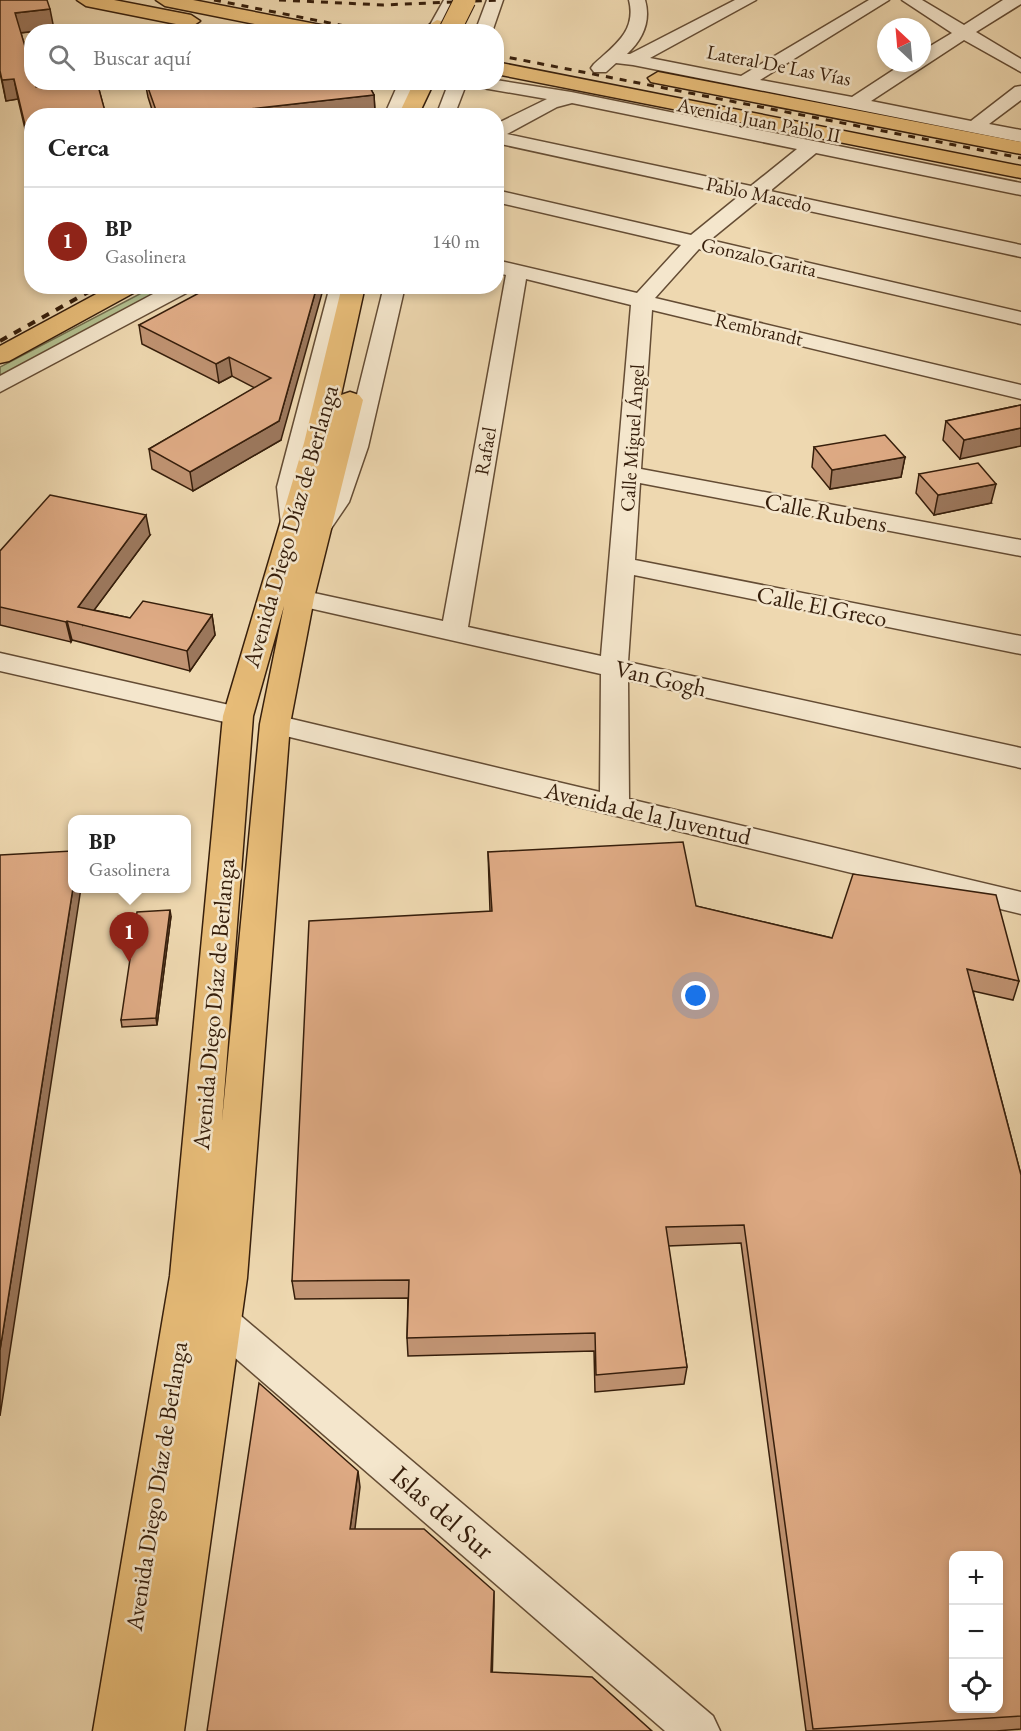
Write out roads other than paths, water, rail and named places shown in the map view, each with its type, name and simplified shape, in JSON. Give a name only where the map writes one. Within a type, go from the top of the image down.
[{"type":"main road","points":[[86,0],[205,24]]},
{"type":"main road","points":[[165,0],[286,24]]},
{"type":"main road","points":[[443,24],[465,0]]},
{"type":"main road","points":[[469,24],[481,0]]},
{"type":"main road","points":[[504,51],[554,60]]},
{"type":"main road","name":"Avenida Juan Pablo II","points":[[577,64],[606,62],[1021,148]]},
{"type":"main road","name":"Avenida Juan Pablo II","points":[[504,70],[1021,172]]},
{"type":"main road","points":[[412,108],[420,90]]},
{"type":"main road","points":[[430,108],[438,90]]},
{"type":"main road","points":[[571,97],[693,107]]},
{"type":"main road","points":[[0,356],[114,294]]},
{"type":"main road","name":"Avenida Diego Díaz de Berlanga","points":[[329,444],[353,294]]},
{"type":"main road","name":"Avenida Diego Díaz de Berlanga","points":[[117,1731],[187,1294],[238,716],[306,526],[372,294]]},
{"type":"main road","name":"Avenida Diego Díaz de Berlanga","points":[[160,1731],[222,1322],[275,724],[300,598],[306,526]]},
{"type":"street","points":[[441,24],[452,0]]},
{"type":"street","points":[[486,24],[495,0]]},
{"type":"street","points":[[606,62],[627,46],[639,22],[641,17],[637,0]]},
{"type":"street","points":[[633,60],[748,0]]},
{"type":"street","points":[[745,81],[881,0]]},
{"type":"street","points":[[910,0],[1021,67]]},
{"type":"street","points":[[931,53],[1015,0]]},
{"type":"street","name":"Lateral De Las Vías","points":[[606,62],[633,60],[1021,136]]},
{"type":"street","points":[[856,103],[902,72]]},
{"type":"street","points":[[504,86],[571,97],[810,148],[1021,189]]},
{"type":"street","points":[[397,108],[404,90]]},
{"type":"street","points":[[447,108],[455,90]]},
{"type":"street","points":[[974,127],[1021,91]]},
{"type":"street","points":[[504,128],[551,103],[571,97]]},
{"type":"street","name":"Pablo Macedo","points":[[504,139],[1021,251]]},
{"type":"street","points":[[642,301],[656,282],[695,242],[810,148]]},
{"type":"street","name":"Gonzalo Garita","points":[[504,198],[1021,318]]},
{"type":"street","name":"Rembrandt","points":[[507,268],[1021,392]]},
{"type":"street","name":"Rafael","points":[[504,289],[507,268]]},
{"type":"street","points":[[0,363],[131,294]]},
{"type":"street","points":[[0,385],[170,294]]},
{"type":"street","points":[[338,294],[288,487],[306,526],[337,502],[356,447],[393,294]]},
{"type":"street","name":"Rafael","points":[[454,632],[503,294]]},
{"type":"street","name":"Calle Miguel Ángel","points":[[615,804],[614,667],[631,474],[642,301]]},
{"type":"street","name":"Calle Rubens","points":[[631,474],[1021,548]]},
{"type":"street","name":"Calle El Greco","points":[[623,566],[1021,645]]},
{"type":"street","name":"Van Gogh","points":[[300,598],[1021,758]]},
{"type":"street","points":[[0,662],[238,716]]},
{"type":"street","name":"Avenida de la Juventud","points":[[275,724],[1021,903]]},
{"type":"street","name":"Islas del Sur","points":[[187,1294],[698,1731]]},
{"type":"railway","points":[[214,0],[335,24]]},
{"type":"railway","points":[[279,0],[383,5],[499,0]]},
{"type":"railway","points":[[504,57],[1021,158]]},
{"type":"railway","points":[[0,341],[85,294]]},
{"type":"place","name":"BP","points":[[129,962]]}]
